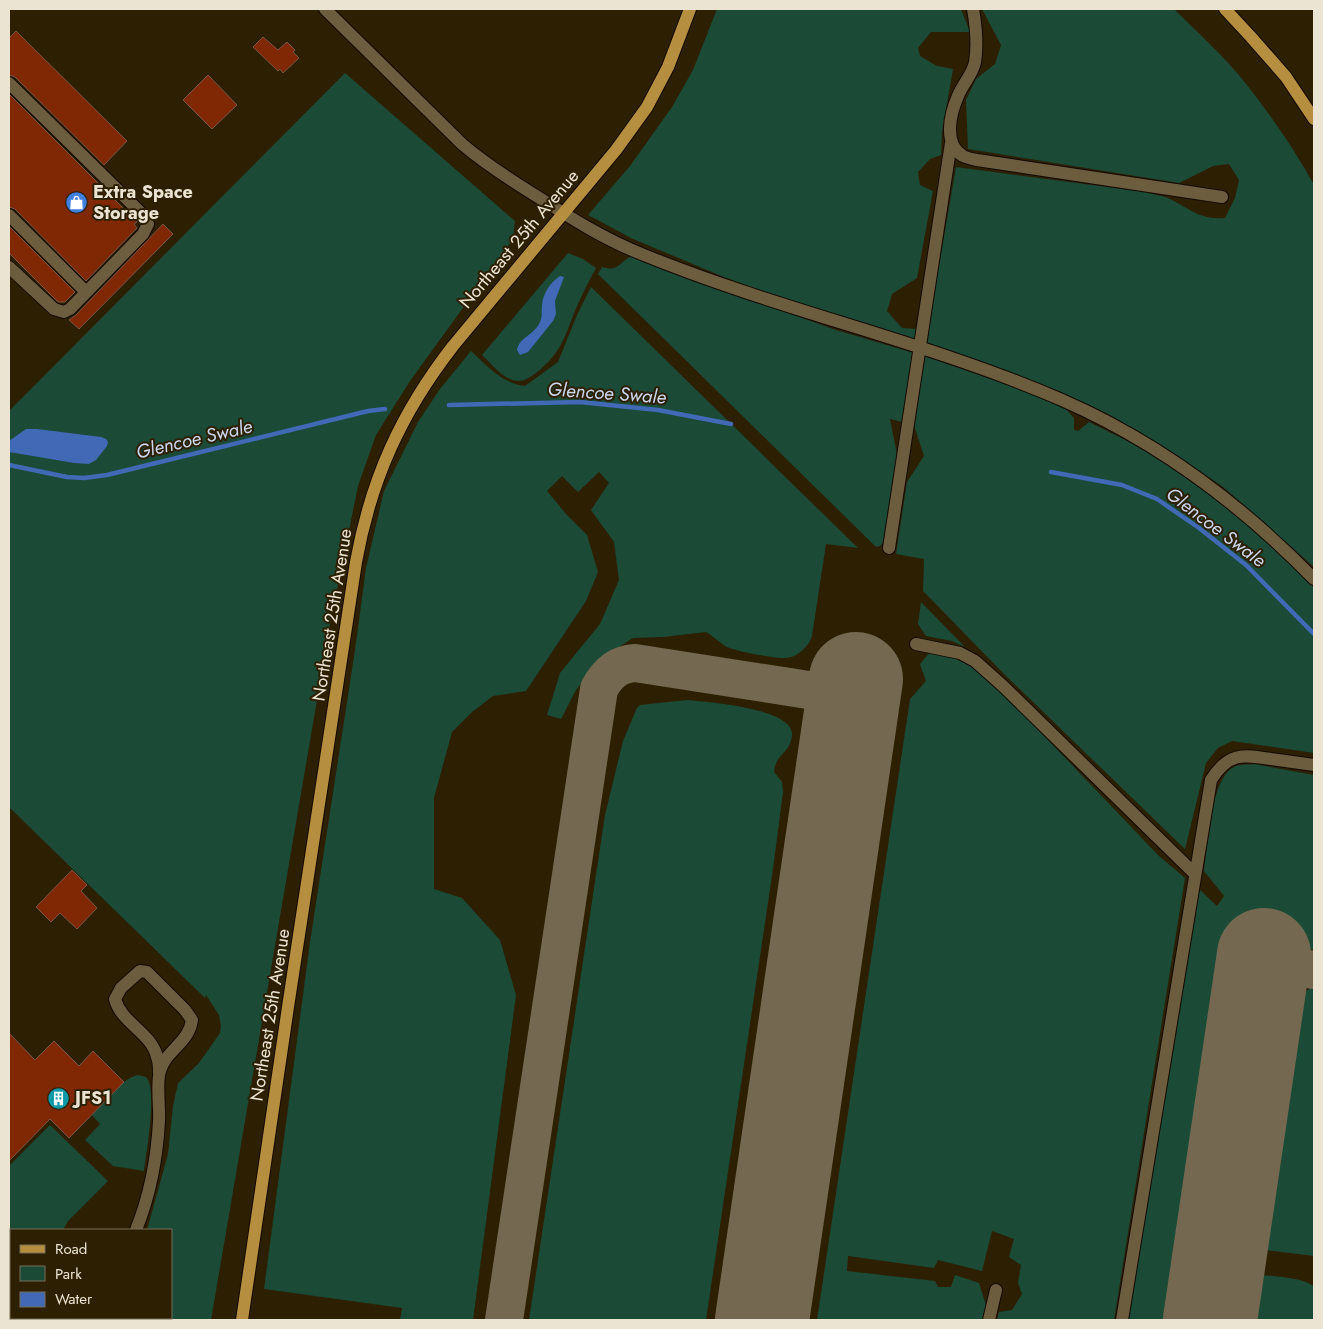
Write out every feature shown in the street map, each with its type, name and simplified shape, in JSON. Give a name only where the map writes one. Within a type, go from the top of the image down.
[{"type":"main road","name":"Northeast 25th Avenue","points":[[242,1320],[355,572],[366,516],[376,484],[391,446],[419,392],[453,346],[616,150],[647,107],[668,67],[690,9]]},
{"type":"main road","points":[[1225,9],[1286,77],[1314,119]]},
{"type":"street","points":[[325,9],[478,158],[563,214],[610,240],[652,259],[743,292],[920,347],[1007,378],[1112,424],[1162,453],[1212,488],[1250,519],[1314,579]]},
{"type":"street","points":[[889,548],[951,143],[950,130],[957,97],[975,64],[977,43],[972,9]]},
{"type":"street","points":[[9,83],[141,213],[148,224],[144,234],[64,312],[54,309],[9,267]]},
{"type":"street","points":[[951,143],[964,157],[977,160],[1222,197]]},
{"type":"street","points":[[9,215],[86,292]]},
{"type":"street","points":[[9,284],[26,284]]},
{"type":"street","points":[[916,644],[960,653],[975,661],[1003,686],[1195,874]]},
{"type":"street","points":[[1122,1320],[1211,780],[1217,770],[1226,762],[1236,757],[1248,755],[1314,765]]},
{"type":"street","points":[[136,1229],[154,1169],[160,1113],[159,1073],[157,1056],[151,1044],[117,1008],[115,999],[121,988],[140,971],[147,972],[185,1010],[192,1020],[191,1029],[185,1040],[164,1062],[159,1073]]},
{"type":"street","points":[[989,1320],[996,1290]]},
{"type":"green space","points":[[717,9],[961,9],[970,32],[931,32],[918,48],[920,56],[937,66],[953,69],[942,132],[941,155],[930,159],[918,172],[920,185],[933,191],[917,278],[892,294],[887,311],[902,328],[918,329],[930,318],[956,167],[1145,192],[1165,197],[1199,215],[1225,218],[1235,198],[1239,180],[1229,164],[1213,166],[1179,183],[968,149],[966,100],[976,79],[995,64],[1001,45],[982,9],[1174,9],[1218,52],[1243,80],[1281,131],[1314,185],[1314,567],[1222,486],[1110,415],[1054,389],[980,362],[812,309],[724,277],[633,239],[588,215],[630,166],[672,107],[693,70]]},
{"type":"green space","points":[[345,73],[515,221],[513,239],[410,381],[376,435],[358,486],[330,624],[211,1320],[97,1320],[172,1319],[172,1229],[147,1229],[168,1154],[173,1106],[178,1083],[199,1063],[220,1033],[221,1026],[219,1015],[206,995],[205,998],[9,807],[9,411]]},
{"type":"green space","points":[[568,253],[583,259],[596,268],[579,302],[564,339],[550,360],[534,374],[521,381],[508,378],[482,355]]},
{"type":"green space","points":[[631,256],[836,330],[924,356],[1041,396],[1064,407],[1074,418],[1074,430],[1078,431],[1089,422],[1148,452],[1186,477],[1243,522],[1314,587],[1314,753],[1232,741],[1218,748],[1206,763],[1185,849],[1004,674],[923,591],[924,559],[896,554],[907,482],[924,456],[914,425],[890,419],[897,455],[886,539],[880,546],[876,547],[598,274],[602,267],[615,268]]},
{"type":"green space","points":[[591,287],[858,548],[826,544],[811,640],[796,655],[782,658],[737,650],[725,646],[706,632],[633,638],[599,660],[576,690],[561,719],[547,715],[560,673],[600,624],[619,580],[614,542],[591,510],[609,483],[599,472],[578,492],[562,476],[547,491],[587,535],[598,572],[586,601],[526,691],[493,696],[472,712],[452,732],[434,798],[434,889],[462,898],[500,940],[516,995],[473,1320],[400,1320],[402,1308],[264,1289],[310,942],[366,568],[384,491],[418,422],[440,389],[471,351],[502,378],[525,386],[558,362],[577,315]]},
{"type":"green space","points":[[921,602],[965,647],[952,641],[926,636],[918,624]]},
{"type":"green space","points":[[930,652],[959,656],[982,671],[1159,856],[1185,878],[1114,1320],[997,1320],[999,1312],[1012,1310],[1022,1294],[1018,1283],[1021,1265],[1009,1257],[1014,1239],[992,1231],[982,1271],[938,1260],[934,1268],[848,1256],[847,1271],[935,1281],[938,1287],[951,1287],[955,1275],[979,1283],[986,1305],[982,1320],[817,1320],[910,699],[926,681],[920,664]]},
{"type":"green space","points":[[687,700],[748,708],[765,713],[779,718],[789,726],[792,735],[789,746],[775,765],[774,772],[782,782],[783,792],[706,1320],[529,1320],[605,815],[623,741],[640,705]]},
{"type":"green space","points":[[1254,764],[1314,775],[1314,950],[1238,938],[1232,959],[1178,1320],[1128,1320],[1199,889],[1217,906],[1224,896],[1204,871],[1215,798],[1226,774],[1234,767]]},
{"type":"green space","points":[[1310,988],[1314,989],[1314,1256],[1251,1248],[1282,1033],[1300,1015],[1298,1005],[1300,996]]},
{"type":"green space","points":[[138,1075],[146,1077],[151,1095],[144,1171],[113,1166],[85,1140],[100,1124],[92,1115],[119,1086]]},
{"type":"green space","points":[[50,1125],[108,1181],[68,1221],[64,1229],[10,1229],[10,1291],[9,1290],[9,1166]]},
{"type":"green space","points":[[1247,1274],[1273,1276],[1309,1283],[1314,1287],[1314,1320],[1240,1320]]},
{"type":"water","points":[[560,276],[564,277],[555,301],[556,314],[553,321],[528,352],[520,355],[517,350],[520,342],[539,324],[545,292]]},
{"type":"water","points":[[26,429],[101,437],[108,442],[96,460],[89,464],[9,452],[9,441]]},
{"type":"building","points":[[16,31],[127,141],[104,165],[15,77],[9,75],[9,38]]},
{"type":"building","points":[[263,37],[278,50],[287,42],[295,50],[293,52],[299,58],[283,73],[280,69],[278,71],[253,47]]},
{"type":"building","points":[[208,75],[237,105],[212,129],[183,100]]},
{"type":"building","points":[[9,94],[137,222],[134,224],[137,228],[86,281],[15,209],[9,207]]},
{"type":"building","points":[[163,224],[173,234],[79,329],[69,320],[76,315]]},
{"type":"building","points":[[9,226],[75,292],[65,302],[58,302],[9,253]]},
{"type":"building","points":[[72,870],[87,885],[81,891],[97,908],[77,929],[60,913],[51,922],[36,907]]},
{"type":"building","name":"JFS1","points":[[9,1033],[35,1060],[54,1041],[79,1066],[93,1051],[124,1082],[69,1138],[50,1119],[9,1161]]},
{"type":"waterway","name":"Glencoe Swale","points":[[449,405],[580,402],[658,410],[731,424]]},
{"type":"waterway","name":"Glencoe Swale","points":[[9,465],[67,477],[84,478],[107,475],[368,411],[385,409]]},
{"type":"waterway","name":"Glencoe Swale","points":[[1051,472],[1122,485],[1157,499],[1199,528],[1246,565],[1314,634]]},
{"type":"taxiway","points":[[504,1320],[599,689],[613,671],[623,665],[635,663],[853,697]]},
{"type":"taxiway","points":[[1263,962],[1314,970]]},
{"type":"runway","points":[[762,1320],[856,679]]},
{"type":"runway","points":[[1210,1320],[1264,955]]},
{"type":"place","name":"Extra Space Storage","points":[[77,202]]},
{"type":"place","name":"JFS1","points":[[59,1098]]}]
